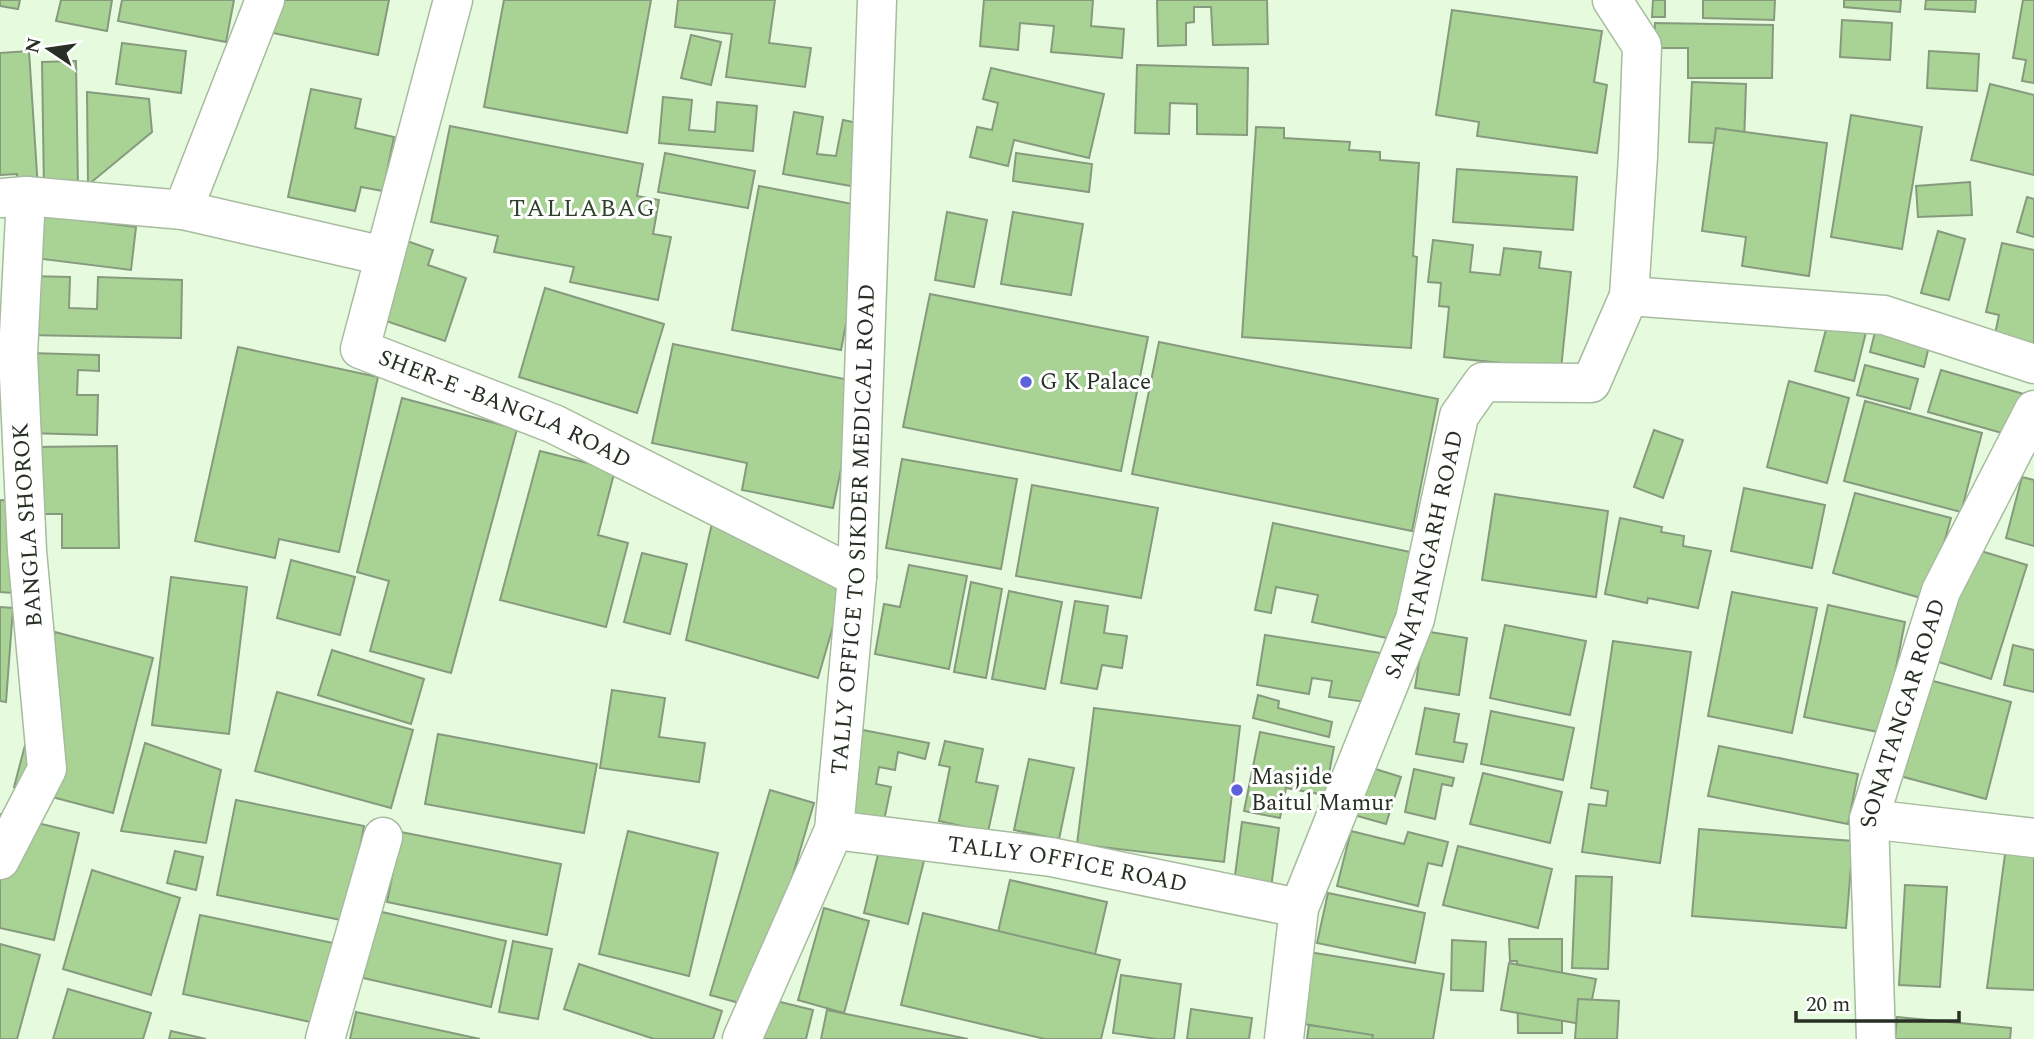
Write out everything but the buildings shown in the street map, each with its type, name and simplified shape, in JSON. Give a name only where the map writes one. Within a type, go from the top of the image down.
[{"type":"street","points":[[183,210],[265,0]]},
{"type":"street","name":"SHER-E -BANGLA ROAD","points":[[453,0],[360,349],[554,424],[857,578]]},
{"type":"street","name":"TALLY OFFICE TO SIKDER MEDICAL ROAD","points":[[743,1039],[834,830],[857,578],[877,0]]},
{"type":"street","points":[[1612,0],[1642,46],[1629,296],[1884,315],[2034,364]]},
{"type":"street","name":"BANGLA SHOROK","points":[[0,860],[47,769],[27,551],[13,197],[183,210],[383,256]]},
{"type":"street","name":"SANATANGARH ROAD","points":[[1284,1039],[1299,908],[1415,619],[1460,416],[1483,382],[1591,383],[1629,296]]},
{"type":"street","name":"SONATANGAR ROAD","points":[[1876,1039],[1869,819],[1941,592],[2034,410]]},
{"type":"street","points":[[1869,819],[2034,838]]},
{"type":"street","name":"TALLY OFFICE ROAD","points":[[834,830],[1051,858],[1299,908]]},
{"type":"street","points":[[325,1039],[383,837]]},
{"type":"place","name":"G K Palace","points":[[1026,382]]},
{"type":"place","name":"Masjide Baitul Mamur","points":[[1237,790]]},
{"type":"district","name":"TALLABAG","points":[[583,209]]}]
